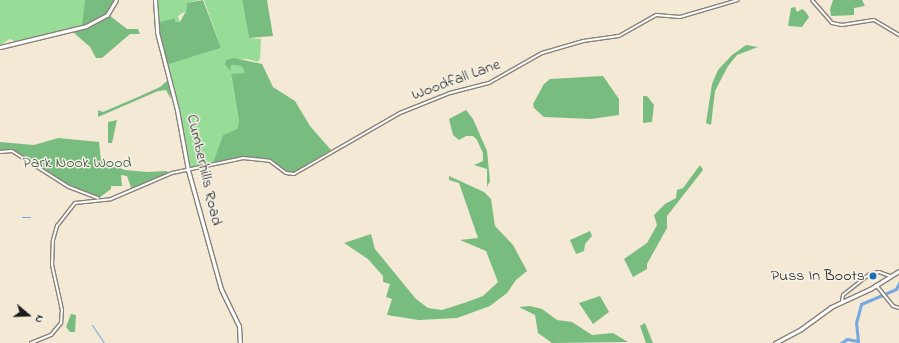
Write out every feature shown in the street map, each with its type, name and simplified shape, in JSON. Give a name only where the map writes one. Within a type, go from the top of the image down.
[{"type":"street","points":[[0,47],[86,26],[107,15],[116,0]]},
{"type":"street","name":"Cumberhills Road","points":[[155,0],[157,32],[177,110],[188,170],[221,289],[239,326],[240,343]]},
{"type":"street","name":"Woodfall Lane","points":[[31,343],[56,331],[62,320],[62,310],[52,265],[56,228],[75,203],[119,196],[172,173],[252,158],[273,162],[286,173],[294,174],[400,113],[450,93],[482,86],[542,53],[579,42],[619,36],[656,15],[680,17],[738,0]]},
{"type":"street","points":[[812,0],[832,23],[842,25],[874,20],[899,35]]},
{"type":"street","points":[[0,152],[12,151],[69,187],[99,199]]},
{"type":"street","points":[[775,343],[842,302],[876,286],[899,271]]},
{"type":"street","points":[[842,302],[843,295],[870,274],[879,272],[890,276]]},
{"type":"street","points":[[876,286],[883,296],[899,308]]},
{"type":"green space","points":[[0,0],[115,0],[82,26],[16,42],[10,39],[0,45]]},
{"type":"green space","points":[[85,0],[115,0],[107,13],[82,26]]},
{"type":"green space","points":[[156,0],[199,0],[187,3],[186,11],[178,16],[180,22],[175,22],[175,18],[156,23]]},
{"type":"green space","points":[[203,0],[221,48],[166,65],[156,23],[175,18],[175,22],[180,22],[186,11],[187,3]]},
{"type":"green space","points":[[204,0],[242,0],[249,38],[261,39],[260,59],[258,62],[248,59],[226,60],[230,71],[230,65],[241,66],[244,70],[244,73],[231,75],[239,121],[237,129],[223,135],[212,165],[191,169],[166,65],[221,48]]},
{"type":"green space","points":[[242,0],[267,0],[273,36],[249,38]]},
{"type":"green space","points":[[833,0],[862,0],[865,6],[854,8],[854,15],[831,16],[830,9]]},
{"type":"green space","points":[[795,7],[797,12],[802,9],[809,17],[802,27],[788,26],[791,8]]},
{"type":"green space","points":[[109,15],[127,29],[138,29],[140,34],[130,34],[102,58],[96,58],[90,47],[73,32],[96,24]]},
{"type":"green space","points":[[746,45],[758,47],[737,55],[728,66],[715,91],[711,125],[706,123],[712,84],[718,70],[732,55]]},
{"type":"green space","points":[[234,58],[262,64],[273,87],[295,101],[310,126],[331,150],[293,173],[288,173],[273,162],[253,157],[212,165],[223,135],[237,129],[239,121],[231,74],[244,73],[244,70],[241,66],[231,65],[230,71],[225,64],[226,60]]},
{"type":"green space","points":[[603,76],[619,99],[619,115],[591,119],[544,117],[534,108],[533,104],[544,84],[550,79]]},
{"type":"green space","points":[[168,80],[171,99],[166,90],[158,91],[98,117],[98,110],[103,112],[138,97],[160,87]]},
{"type":"green space","points":[[643,96],[647,96],[654,105],[652,122],[643,123]]},
{"type":"green space","points":[[466,110],[473,119],[487,151],[490,181],[487,187],[487,169],[474,165],[483,161],[483,153],[477,140],[473,136],[466,136],[459,140],[453,135],[449,119]]},
{"type":"green space","points":[[117,120],[112,143],[108,143],[108,122]]},
{"type":"green space","name":"Park Nook Wood","points":[[58,138],[99,142],[101,161],[125,170],[147,172],[166,171],[169,173],[132,190],[127,176],[121,175],[122,186],[111,186],[111,189],[99,198],[69,187],[9,149],[0,151],[0,142],[34,145]]},
{"type":"green space","points":[[700,165],[703,170],[667,216],[667,228],[647,264],[647,269],[633,277],[624,259],[647,243],[657,225],[654,215],[665,204],[676,198],[677,190],[683,188]]},
{"type":"green space","points":[[449,176],[484,192],[491,199],[495,226],[513,245],[527,271],[516,280],[507,293],[490,306],[457,318],[419,320],[387,315],[392,299],[386,297],[390,284],[383,282],[383,276],[368,259],[344,243],[371,234],[375,249],[416,299],[428,308],[442,310],[467,302],[483,296],[498,282],[486,251],[460,240],[478,238],[459,183],[449,180]]},
{"type":"green space","points":[[590,231],[592,236],[585,244],[584,251],[576,254],[570,240]]},
{"type":"green space","points":[[600,296],[609,312],[593,324],[579,303]]},
{"type":"green space","points":[[530,306],[542,309],[557,320],[572,322],[592,335],[613,333],[628,342],[552,343],[538,333],[535,315],[519,307]]},
{"type":"green space","points":[[71,314],[76,315],[75,332],[70,332],[66,327]]},
{"type":"green space","points":[[645,323],[653,343],[646,343],[640,326]]},
{"type":"waterway","points":[[22,217],[30,217]]},
{"type":"waterway","points":[[841,343],[847,339],[858,341],[856,323],[861,304],[896,289],[899,283]]},
{"type":"waterway","points":[[92,325],[104,343]]},
{"type":"place","name":"Puss In Boots","points":[[873,276]]}]
